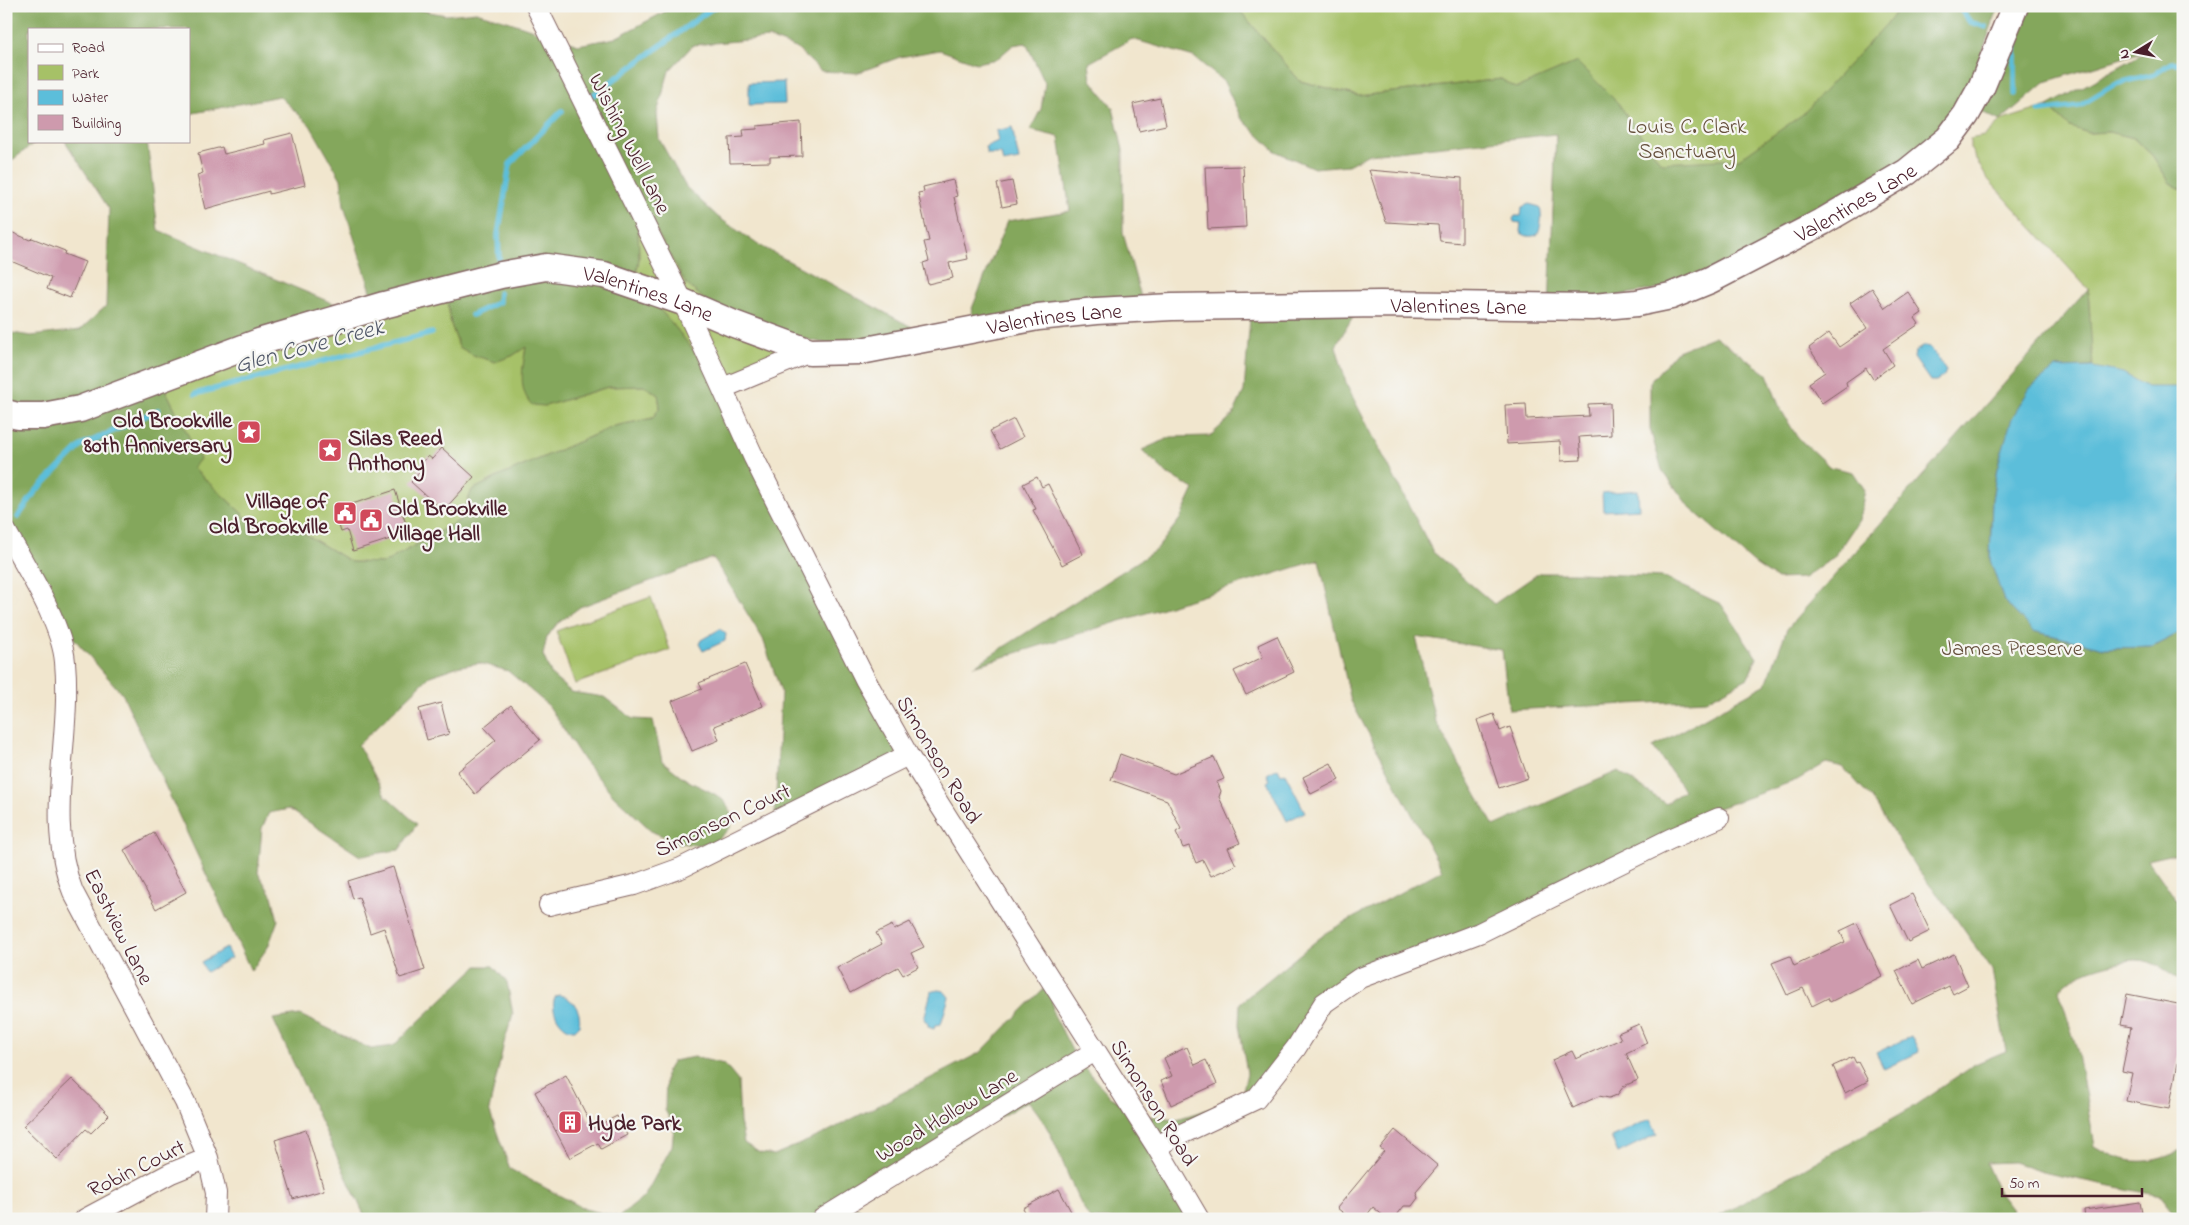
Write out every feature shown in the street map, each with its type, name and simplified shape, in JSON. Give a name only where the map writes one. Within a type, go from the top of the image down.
[{"type":"street","name":"Wishing Well Lane","points":[[536,6],[683,302]]},
{"type":"street","name":"Valentines Lane","points":[[6,413],[18,416],[43,416],[80,409],[260,342],[384,305],[501,275],[546,267],[604,275],[683,302],[734,324],[810,352],[861,351],[1038,317],[1096,311],[1172,307],[1380,304],[1593,307],[1637,303],[1671,296],[1710,280],[1822,222],[1907,172],[1941,144],[1966,114],[1981,88],[2015,6]]},
{"type":"street","name":"Simonson Road","points":[[683,302],[754,458],[865,680],[908,755],[1156,1146],[1199,1219]]},
{"type":"street","points":[[723,388],[810,352]]},
{"type":"street","name":"Eastview Lane","points":[[6,531],[47,610],[62,645],[65,662],[65,704],[59,829],[66,872],[73,892],[185,1102],[208,1158],[216,1193],[215,1219]]},
{"type":"street","name":"Simonson Court","points":[[549,905],[634,885],[681,868],[908,755]]},
{"type":"street","points":[[1156,1146],[1256,1099],[1296,1048],[1324,1003],[1360,978],[1479,932],[1670,839],[1719,818]]},
{"type":"street","name":"Wood Hollow Lane","points":[[822,1219],[1095,1051]]},
{"type":"street","name":"Robin Court","points":[[85,1219],[172,1173],[208,1158]]},
{"type":"green space","points":[[6,6],[398,6],[446,15],[476,12],[578,45],[615,38],[670,9],[690,6],[1236,6],[1300,81],[1359,96],[1501,79],[1516,88],[1577,62],[1618,103],[1661,163],[1739,159],[1803,114],[1891,19],[1900,6],[1999,6],[1962,107],[1935,142],[1710,280],[1549,307],[1556,134],[1369,154],[1348,165],[1314,168],[1275,151],[1241,118],[1224,82],[1194,57],[1132,39],[1089,63],[1091,80],[1113,108],[1123,150],[1123,233],[1144,308],[981,329],[971,311],[1007,221],[1070,211],[1059,137],[1030,130],[1041,109],[1045,83],[1026,43],[1013,45],[997,59],[976,63],[940,50],[900,57],[857,73],[821,71],[796,48],[769,38],[693,45],[669,71],[657,113],[659,139],[686,187],[718,217],[757,244],[934,339],[861,351],[734,324],[686,284],[637,196],[639,259],[635,283],[671,322],[723,388],[908,755],[775,815],[781,692],[763,639],[713,558],[580,607],[557,624],[547,637],[543,655],[552,676],[571,692],[604,697],[633,719],[653,720],[662,761],[687,780],[712,792],[725,802],[729,808],[731,827],[715,842],[695,845],[679,843],[653,832],[614,796],[584,761],[549,706],[508,671],[479,663],[456,667],[430,676],[358,745],[385,795],[417,824],[399,850],[360,856],[289,809],[269,813],[262,828],[258,873],[272,896],[278,920],[268,947],[251,971],[123,695],[44,604],[6,531],[6,332],[31,336],[80,330],[106,306],[109,209],[66,142],[147,142],[158,230],[356,313],[160,379],[200,459],[193,468],[248,519],[287,523],[351,562],[384,563],[460,520],[472,490],[615,426],[653,418],[660,407],[658,394],[644,386],[608,387],[545,406],[532,405],[524,392],[522,378],[526,347],[512,356],[495,362],[473,355],[459,347],[451,324],[445,289],[376,307],[344,206],[341,179],[310,125],[279,96],[190,114],[190,28],[28,28],[28,142],[36,142],[6,165]]},
{"type":"green space","name":"Louis C. Clark Sanctuary","points":[[1236,6],[1999,6],[1550,300],[1556,134],[1516,88],[1501,79],[1359,96],[1300,81]]},
{"type":"green space","points":[[2028,6],[2183,6],[2183,190],[2170,183],[2152,155],[2133,138],[2109,132],[2089,133],[2070,127],[2048,106],[2151,49],[2045,82],[2000,121],[1978,110],[2002,73]]},
{"type":"green space","points":[[2048,106],[2070,127],[2089,133],[2109,132],[2133,138],[2152,155],[2170,183],[2183,190],[2183,830],[2074,312],[2090,317],[2088,289],[1986,177],[1970,148],[1970,139],[1984,136],[2000,121]]},
{"type":"green space","points":[[637,195],[810,352],[723,388],[671,322],[634,283],[639,259]]},
{"type":"green space","points":[[445,289],[451,324],[459,347],[512,356],[526,346],[523,369],[545,406],[608,387],[644,386],[658,394],[660,407],[653,418],[615,426],[472,490],[460,520],[384,563],[351,562],[287,523],[248,519],[192,468],[199,458],[160,379]]},
{"type":"green space","name":"James Preserve","points":[[2088,289],[2093,367],[2056,368],[1997,468],[1992,500],[1990,560],[2033,631],[2104,648],[2152,647],[2183,631],[2183,852],[2148,860],[2183,909],[2183,982],[2150,962],[2137,960],[2118,962],[2083,973],[2064,984],[2059,991],[2077,1049],[2095,1146],[2117,1157],[2136,1161],[2153,1160],[2169,1156],[2183,1148],[2183,1219],[2179,1219],[2161,1196],[2046,1173],[2013,1162],[1986,1163],[1999,1193],[2019,1219],[1714,1219],[1911,1108],[1975,1064],[2006,1051],[1992,970],[1948,907],[1918,871],[1873,800],[1843,767],[1826,763],[1797,780],[1716,809],[1482,926],[1355,976],[1255,1095],[1201,1118],[1155,1162],[1168,1186],[1201,1219],[1090,1219],[1074,1190],[1055,1143],[1039,1114],[1028,1101],[849,1204],[880,1219],[366,1219],[273,1019],[300,1015],[371,1049],[393,1046],[477,966],[493,966],[507,982],[513,1014],[504,1043],[489,1110],[510,1169],[585,1209],[619,1217],[644,1197],[672,1146],[674,1127],[665,1110],[666,1073],[673,1061],[694,1057],[724,1064],[738,1081],[740,1122],[744,1143],[760,1153],[774,1155],[819,1136],[981,1052],[1051,981],[1053,1013],[1076,1058],[1110,1097],[1146,1116],[1177,1119],[1241,1099],[1247,1073],[1239,1025],[1240,1003],[1327,932],[1442,870],[1351,701],[1319,560],[974,666],[1156,550],[1180,519],[1194,489],[1169,475],[1142,450],[1171,437],[1210,436],[1233,415],[1244,391],[1251,306],[1360,304],[1336,346],[1347,386],[1433,552],[1494,604],[1539,573],[1663,577],[1721,604],[1757,658],[1748,678],[1707,700],[1509,710],[1502,650],[1416,637],[1435,720],[1494,826],[1618,771],[1666,804],[1684,790],[1653,747],[1766,684],[1787,629]]},
{"type":"green space","points":[[1715,336],[1767,374],[1780,408],[1797,437],[1830,467],[1853,472],[1865,490],[1859,520],[1834,557],[1804,578],[1777,579],[1755,564],[1690,508],[1662,470],[1650,429],[1650,382],[1677,351]]},
{"type":"green space","points":[[651,597],[670,650],[575,684],[556,631]]},
{"type":"water","points":[[784,82],[785,104],[749,105],[749,83]]},
{"type":"water","points":[[1012,127],[1019,160],[1003,163],[1001,154],[987,154],[985,147],[998,141],[996,131]]},
{"type":"water","points":[[1529,204],[1540,207],[1541,218],[1537,235],[1531,236],[1520,232],[1521,223],[1514,222],[1513,219],[1515,216],[1521,216],[1522,207]]},
{"type":"water","points":[[1924,346],[1930,347],[1946,370],[1944,376],[1936,381],[1930,381],[1914,358],[1915,351]]},
{"type":"water","points":[[2093,367],[2123,373],[2147,387],[2183,387],[2183,631],[2152,647],[2104,648],[2033,631],[2004,601],[1990,560],[1992,500],[1997,468],[2012,418],[2030,388],[2056,368]]},
{"type":"water","points":[[1638,490],[1639,509],[1603,511],[1602,493]]},
{"type":"water","points":[[720,629],[726,634],[725,641],[703,651],[699,644],[701,640]]},
{"type":"water","points":[[1278,768],[1281,774],[1285,773],[1305,812],[1287,821],[1267,782],[1270,780],[1267,774]]},
{"type":"water","points":[[226,948],[231,958],[206,972],[201,962]]},
{"type":"water","points":[[944,991],[949,997],[941,1024],[935,1025],[934,1029],[928,1027],[924,1019],[931,992]]},
{"type":"water","points":[[559,995],[569,999],[576,1006],[580,1021],[579,1026],[575,1030],[565,1027],[557,1018],[554,1001],[556,996]]},
{"type":"water","points":[[1911,1036],[1919,1052],[1884,1069],[1876,1053]]},
{"type":"water","points":[[1650,1119],[1657,1134],[1618,1153],[1611,1137]]},
{"type":"water","points":[[1450,1209],[1462,1219],[1442,1219]]},
{"type":"building","points":[[1160,98],[1166,125],[1139,131],[1133,104]]},
{"type":"building","points":[[801,122],[802,156],[770,157],[770,162],[730,163],[729,138],[744,137],[743,130],[757,129],[757,126]]},
{"type":"building","points":[[292,133],[305,185],[269,194],[269,191],[205,209],[197,175],[203,173],[198,153],[222,147],[224,154],[265,144],[264,140]]},
{"type":"building","points":[[1243,166],[1246,227],[1208,229],[1205,167]]},
{"type":"building","points":[[1369,170],[1462,178],[1462,243],[1440,241],[1438,225],[1386,222]]},
{"type":"building","points":[[953,180],[957,196],[954,197],[968,259],[949,263],[953,278],[928,284],[923,263],[929,261],[924,242],[929,241],[918,193],[924,192],[923,187]]},
{"type":"building","points":[[1012,181],[1017,204],[1002,207],[997,184]]},
{"type":"building","points":[[6,230],[65,251],[64,254],[85,262],[70,298],[47,289],[51,278],[6,259]]},
{"type":"building","points":[[1872,288],[1885,308],[1908,292],[1922,313],[1915,318],[1919,324],[1883,349],[1893,365],[1873,379],[1866,368],[1846,382],[1847,386],[1822,403],[1809,383],[1825,372],[1809,348],[1829,333],[1839,347],[1867,328],[1850,303]]},
{"type":"building","points":[[1610,403],[1611,435],[1579,437],[1581,460],[1561,461],[1560,441],[1507,444],[1505,405],[1526,404],[1527,419],[1589,416],[1588,404]]},
{"type":"building","points":[[1014,419],[1023,437],[1000,449],[990,431]]},
{"type":"building","points":[[442,448],[474,477],[443,511],[411,482],[420,472],[416,469],[428,456],[432,459]]},
{"type":"building","points":[[1037,477],[1042,487],[1048,484],[1083,554],[1062,565],[1033,510],[1036,509],[1023,484]]},
{"type":"building","name":"Old Brookville Village Hall","points":[[395,490],[409,533],[353,551],[347,530],[341,532],[334,510]]},
{"type":"building","points":[[1277,636],[1294,672],[1246,695],[1234,671],[1263,657],[1258,645]]},
{"type":"building","points":[[745,664],[763,706],[714,726],[719,740],[692,751],[672,701],[702,689],[699,683]]},
{"type":"building","points":[[441,703],[449,734],[427,740],[419,709]]},
{"type":"building","points":[[511,705],[540,740],[475,794],[457,772],[496,740],[484,727]]},
{"type":"building","points":[[1494,714],[1500,731],[1510,727],[1528,778],[1499,788],[1477,720]]},
{"type":"building","points":[[1120,754],[1174,774],[1214,757],[1224,779],[1217,782],[1221,791],[1219,797],[1240,843],[1228,848],[1236,865],[1211,876],[1203,860],[1196,863],[1189,846],[1183,848],[1176,832],[1181,829],[1167,800],[1111,780]]},
{"type":"building","points":[[1331,763],[1339,780],[1311,794],[1303,777]]},
{"type":"building","points":[[154,833],[186,892],[156,909],[124,850]]},
{"type":"building","points":[[393,867],[425,970],[400,978],[384,928],[370,933],[359,897],[353,899],[348,881]]},
{"type":"building","points":[[1912,894],[1930,931],[1908,942],[1890,905]]},
{"type":"building","points":[[910,922],[924,947],[911,953],[918,967],[903,975],[898,967],[850,993],[837,968],[882,944],[876,933],[892,925],[894,930]]},
{"type":"building","points":[[1857,923],[1882,976],[1830,1002],[1828,998],[1812,1006],[1803,988],[1787,995],[1772,963],[1790,956],[1794,966],[1845,942],[1840,931]]},
{"type":"building","points":[[1954,954],[1968,986],[1953,994],[1949,986],[1912,1004],[1896,971],[1918,960],[1922,969]]},
{"type":"building","points":[[2127,994],[2183,1005],[2183,1037],[2169,1109],[2126,1101],[2132,1073],[2122,1071],[2131,1027],[2121,1025]]},
{"type":"building","points":[[1639,1024],[1647,1043],[1626,1053],[1638,1080],[1624,1086],[1617,1095],[1609,1098],[1599,1096],[1573,1108],[1552,1060],[1572,1051],[1576,1059],[1621,1039],[1618,1033]]},
{"type":"building","points":[[1187,1047],[1195,1065],[1206,1060],[1217,1084],[1171,1105],[1161,1081],[1172,1076],[1164,1058]]},
{"type":"building","points":[[1853,1057],[1856,1063],[1858,1062],[1868,1081],[1845,1093],[1833,1066]]},
{"type":"building","name":"Hyde Park","points":[[566,1075],[593,1128],[617,1116],[627,1135],[601,1149],[598,1143],[570,1158],[535,1092]]},
{"type":"building","points":[[72,1079],[109,1115],[91,1133],[86,1129],[57,1159],[23,1126]]},
{"type":"building","points":[[306,1130],[324,1190],[293,1199],[275,1140]]},
{"type":"building","points":[[1395,1130],[1438,1166],[1416,1192],[1418,1198],[1412,1206],[1404,1206],[1394,1219],[1387,1219],[1373,1207],[1364,1219],[1351,1219],[1337,1208],[1384,1151],[1380,1148]]},
{"type":"building","points":[[1059,1189],[1075,1219],[1029,1219],[1023,1208]]},
{"type":"building","points":[[2140,1202],[2143,1219],[2085,1219],[2084,1210]]},
{"type":"waterway","name":"Glen Cove Creek","points":[[593,95],[715,6]]},
{"type":"waterway","name":"Glen Cove Creek","points":[[1958,6],[1970,22],[1986,27]]},
{"type":"waterway","name":"Glen Cove Creek","points":[[2015,42],[2015,94]]},
{"type":"waterway","name":"Glen Cove Creek","points":[[2039,111],[2079,106],[2115,84],[2155,74],[2171,63],[2183,63]]},
{"type":"waterway","name":"Glen Cove Creek","points":[[499,258],[498,235],[510,164],[562,111]]},
{"type":"waterway","name":"Glen Cove Creek","points":[[472,315],[499,302],[499,293]]},
{"type":"waterway","name":"Glen Cove Creek","points":[[195,394],[432,333]]},
{"type":"waterway","name":"Glen Cove Creek","points":[[18,517],[35,492],[81,446],[158,410]]},
{"type":"place","name":"Old Brookville 80th Anniversary","points":[[249,432]]},
{"type":"place","name":"Silas Reed Anthony","points":[[330,450]]},
{"type":"place","name":"Village of Old Brookville","points":[[345,513]]},
{"type":"place","name":"Old Brookville Village Hall","points":[[371,520]]},
{"type":"place","name":"Hyde Park","points":[[570,1122]]}]
